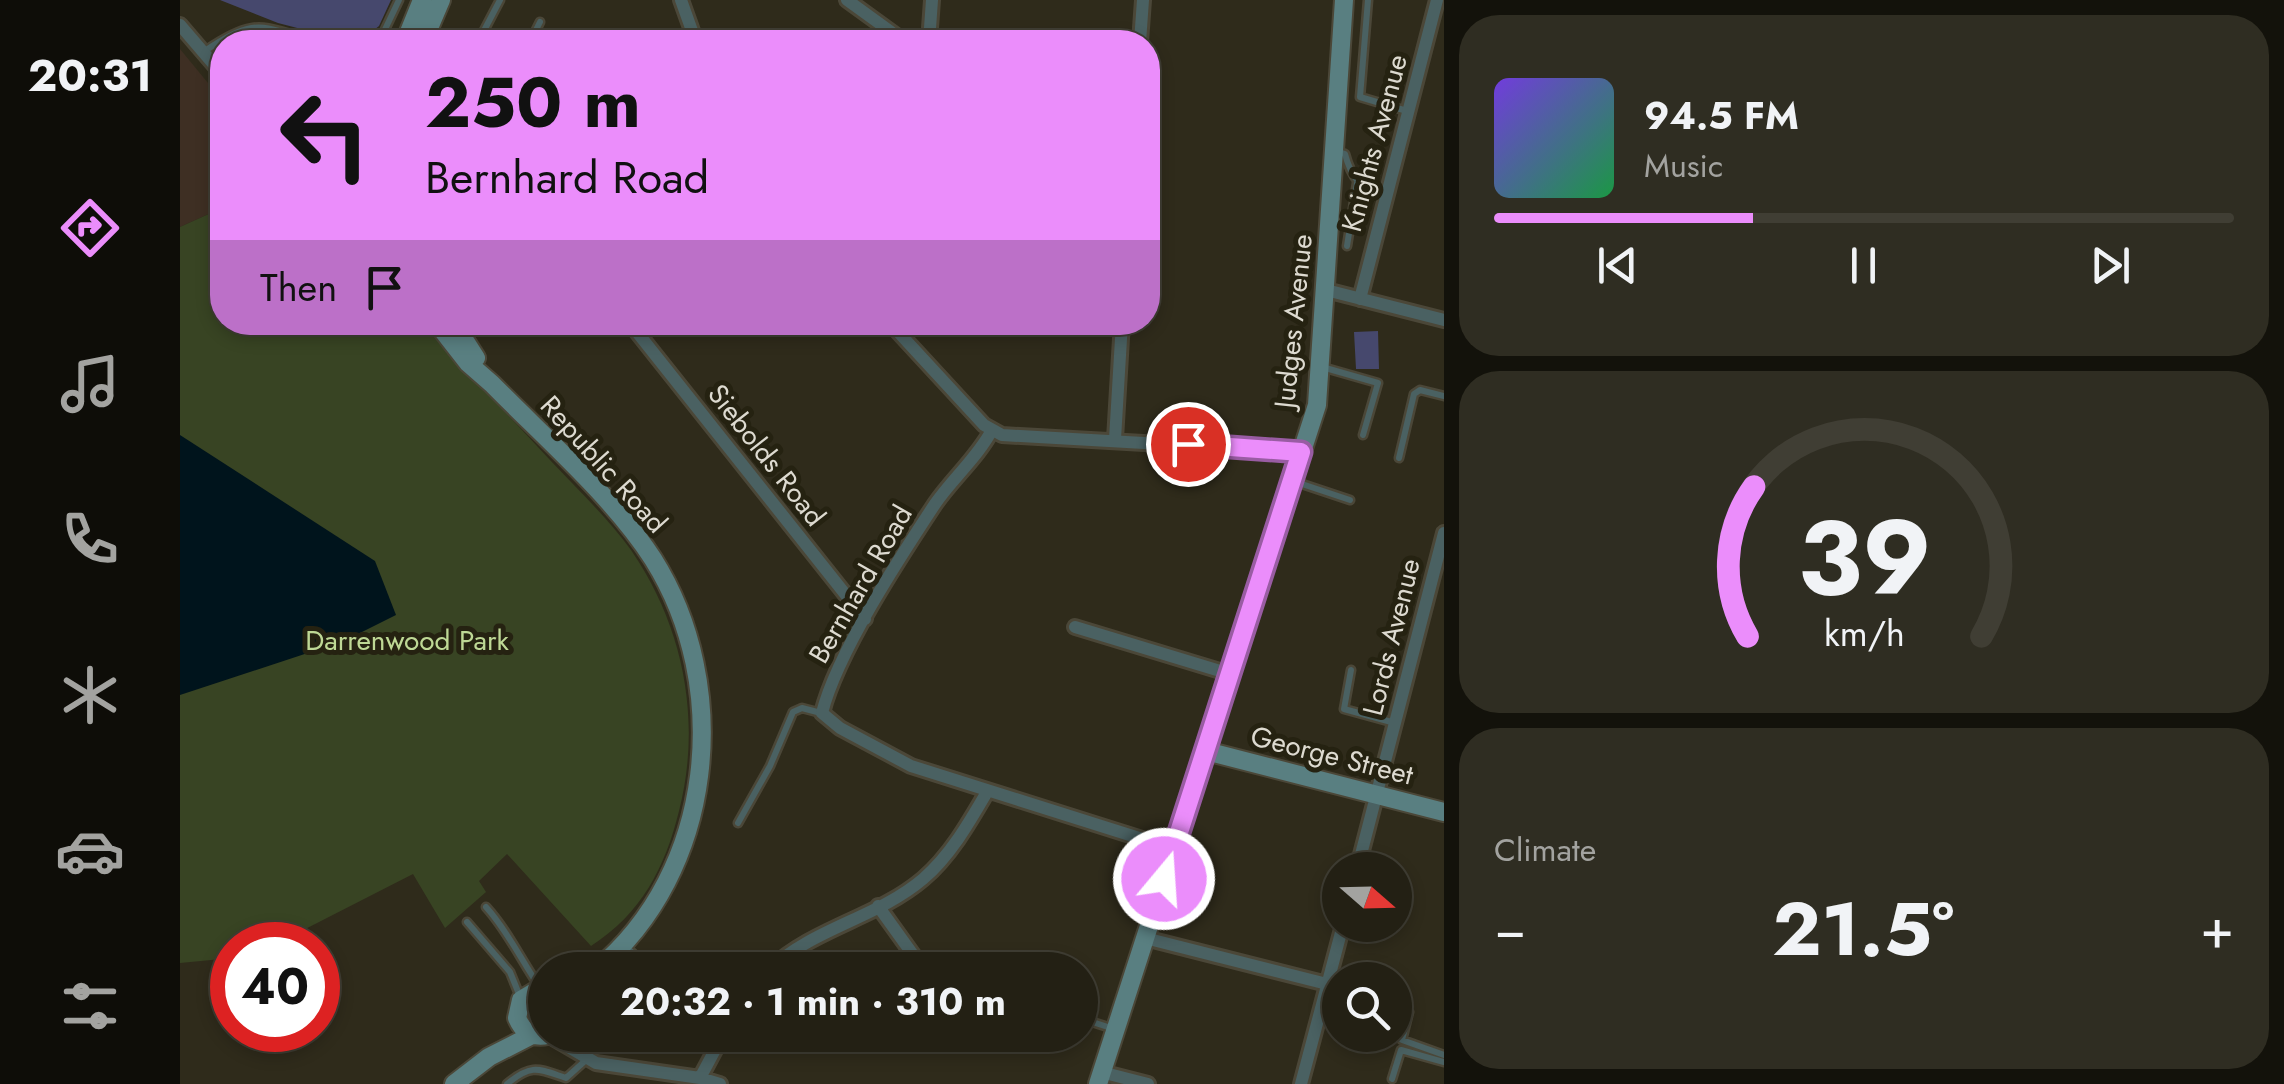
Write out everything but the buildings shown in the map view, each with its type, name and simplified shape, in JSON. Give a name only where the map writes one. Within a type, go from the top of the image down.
[{"type":"street","points":[[411,30],[422,0]]},
{"type":"street","points":[[428,30],[441,0]]},
{"type":"street","points":[[682,0],[692,30]]},
{"type":"street","points":[[847,0],[888,30]]},
{"type":"street","points":[[930,30],[932,0]]},
{"type":"street","points":[[1141,30],[1142,0]]},
{"type":"street","name":"Knights Avenue","points":[[1360,298],[1438,0]]},
{"type":"street","name":"Judges Avenue","points":[[1100,1078],[1318,397],[1345,4]]},
{"type":"street","points":[[180,25],[210,59]]},
{"type":"street","points":[[1326,290],[1444,320]]},
{"type":"street","name":"Republic Road","points":[[446,335],[468,363],[638,538],[672,592],[693,655],[702,719],[702,764],[693,810],[659,894],[615,952]]},
{"type":"street","name":"Republic Road","points":[[461,335],[492,384]]},
{"type":"street","name":"Siebolds Road","points":[[639,335],[865,619]]},
{"type":"street","points":[[901,335],[992,430],[1015,436],[1301,452]]},
{"type":"street","points":[[1115,440],[1121,335]]},
{"type":"street","name":"Bernhard Road","points":[[822,713],[828,691],[865,619],[937,501],[992,430]]},
{"type":"street","name":"Lords Avenue","points":[[1362,852],[1444,533]]},
{"type":"street","points":[[1075,627],[1230,674]]},
{"type":"street","points":[[822,713],[828,721],[892,757],[987,792],[1174,849]]},
{"type":"street","name":"George Street","points":[[1206,751],[1444,812]]},
{"type":"street","points":[[792,952],[905,892],[939,863],[987,792]]},
{"type":"street","points":[[878,906],[911,952]]},
{"type":"street","points":[[1145,938],[1322,983]]},
{"type":"street","points":[[489,1057],[528,994]]},
{"type":"street","points":[[1301,1084],[1322,1003]]},
{"type":"street","points":[[519,1008],[521,1026],[528,1029]]},
{"type":"street","points":[[454,1084],[489,1057],[528,1041]]},
{"type":"street","points":[[579,1052],[604,1064],[720,1084]]},
{"type":"street","points":[[700,1078],[713,1052]]},
{"type":"street","points":[[1100,1078],[1148,1084]]},
{"type":"lane","points":[[385,30],[400,0]]},
{"type":"lane","points":[[484,30],[500,0]]},
{"type":"lane","points":[[1368,0],[1360,97],[1408,111]]},
{"type":"lane","points":[[536,30],[540,22]]},
{"type":"lane","points":[[239,30],[256,26],[274,30]]},
{"type":"lane","points":[[204,51],[210,47]]},
{"type":"lane","points":[[1335,150],[1344,154],[1357,182],[1370,193],[1386,198]]},
{"type":"lane","points":[[1347,246],[1357,182]]},
{"type":"lane","points":[[1321,367],[1378,383],[1363,436]]},
{"type":"lane","points":[[1399,458],[1414,394],[1420,390],[1444,396]]},
{"type":"lane","points":[[1292,481],[1350,500]]},
{"type":"lane","points":[[1351,670],[1344,709],[1395,723]]},
{"type":"lane","points":[[738,823],[770,766],[792,712],[798,708],[822,713]]},
{"type":"lane","points":[[486,907],[500,922],[528,971]]},
{"type":"lane","points":[[467,922],[515,980],[519,1008]]},
{"type":"lane","points":[[623,945],[631,952]]},
{"type":"lane","points":[[1098,1024],[1115,1030]]},
{"type":"lane","points":[[1412,1044],[1444,1058]]},
{"type":"lane","points":[[1392,1079],[1401,1050],[1444,1058]]},
{"type":"lane","points":[[507,1084],[528,1070],[537,1069],[566,1078],[587,1059]]},
{"type":"shaded area","points":[[180,49],[210,85],[210,213],[180,227]]},
{"type":"green space","name":"Darrenwood Park","points":[[210,213],[210,335],[433,335],[612,527],[649,580],[676,643],[688,709],[689,743],[679,811],[658,870],[624,919],[591,946],[507,854],[479,881],[486,892],[445,928],[413,874],[319,922],[210,922],[210,960],[180,963],[180,227]]},
{"type":"water","points":[[180,435],[375,561],[396,615],[344,641],[180,695]]},
{"type":"route","points":[[1164,879],[1301,452],[1188,444]]}]
